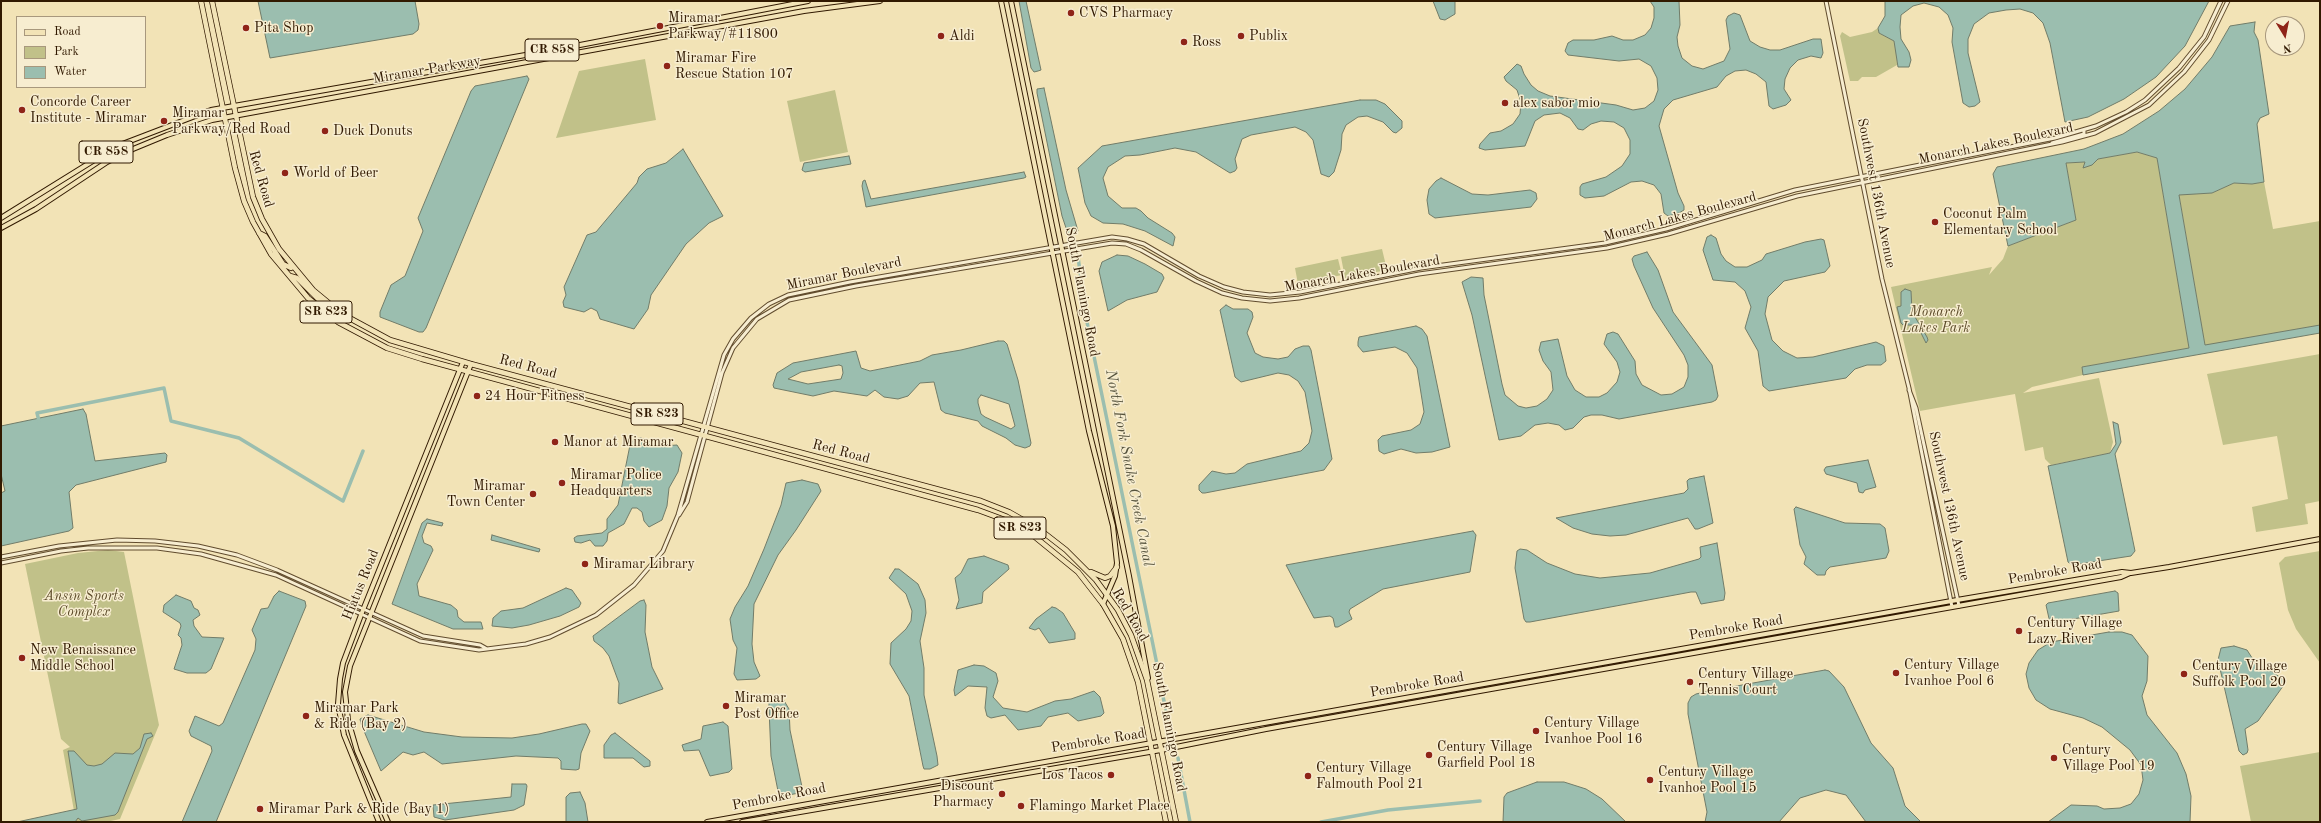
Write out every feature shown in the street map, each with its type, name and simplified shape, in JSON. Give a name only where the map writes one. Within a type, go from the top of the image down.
[{"type":"highway","name":"Red Road","points":[[201,1],[240,187],[259,233],[272,254],[308,298],[338,322],[366,338],[409,355],[913,491],[978,510],[1005,520],[1035,537],[1061,557],[1078,572],[1103,604],[1129,654],[1138,682],[1144,713]]},
{"type":"highway","name":"Red Road","points":[[212,1],[234,116],[253,197],[265,225],[283,256],[327,302],[342,314],[390,340],[463,362],[981,501],[1009,512],[1039,529],[1066,550],[1087,570],[1106,593],[1123,619],[1138,651],[1150,691]]},
{"type":"highway","points":[[259,233],[265,236],[283,264],[296,271]]},
{"type":"highway","points":[[289,276],[297,278],[318,299],[327,302]]},
{"type":"highway","points":[[1087,570],[1105,578],[1110,576],[1117,567]]},
{"type":"highway","name":"South Flamingo Road","points":[[1150,691],[1176,822]]},
{"type":"highway","name":"South Flamingo Road","points":[[1144,713],[1166,822]]},
{"type":"main road","name":"Miramar Parkway","points":[[1,218],[94,158],[136,138],[181,120],[223,108],[554,50],[718,17],[808,1]]},
{"type":"main road","name":"Miramar Parkway","points":[[1,228],[36,209],[107,162],[167,134],[225,118],[804,11],[880,1]]},
{"type":"main road","name":"South Flamingo Road","points":[[1001,1],[1089,431],[1111,514],[1117,567],[1115,576],[1106,593],[1103,604]]},
{"type":"main road","name":"South Flamingo Road","points":[[1011,1],[1138,619],[1150,691]]},
{"type":"main road","points":[[136,138],[140,146]]},
{"type":"main road","name":"Hiatus Road","points":[[379,822],[346,740],[340,719],[338,691],[343,663],[463,362]]},
{"type":"main road","name":"Hiatus Road","points":[[388,822],[353,737],[348,720],[345,692],[350,666],[471,364]]},
{"type":"main road","name":"Pembroke Road","points":[[742,822],[1161,750],[1287,725],[2121,577],[2131,573],[2320,539]]},
{"type":"main road","name":"Pembroke Road","points":[[707,822],[1957,600],[2122,572],[2131,573]]},
{"type":"main road","points":[[346,740],[353,737]]},
{"type":"street","name":"Southwest 136th Avenue","points":[[1826,1],[1882,279],[1908,388],[1952,607]]},
{"type":"street","name":"Monarch Lakes Boulevard","points":[[1061,244],[1097,238],[1127,239],[1144,244],[1199,276],[1224,288],[1270,295],[1300,292],[1420,268],[1605,243],[1666,228],[1794,190],[2054,138],[2084,130],[2126,112],[2161,86],[2195,50],[2212,22],[2221,1]]},
{"type":"street","name":"Monarch Lakes Boulevard","points":[[1062,251],[1112,243],[1126,244],[1141,250],[1196,281],[1222,293],[1242,298],[1270,301],[1299,298],[1419,274],[1607,248],[1668,234],[1797,196],[2049,145],[2100,131],[2149,104],[2184,72],[2200,53],[2217,25],[2228,1]]},
{"type":"street","points":[[2049,145],[2084,134],[2084,130]]},
{"type":"street","name":"Miramar Boulevard","points":[[706,427],[717,375],[733,339],[751,318],[776,300],[806,290],[1061,244]]},
{"type":"street","name":"Miramar Boulevard","points":[[1,563],[61,551],[88,548],[157,548],[201,554],[276,575],[369,619],[426,643],[478,650],[505,648],[550,637],[596,615],[615,601],[651,567],[669,541],[722,373],[733,348],[757,319],[778,305],[807,295],[1062,251]]},
{"type":"street","name":"Southwest 136th Avenue","points":[[1908,388],[1916,408],[1959,606]]},
{"type":"street","name":"Miramar Boulevard","points":[[1,557],[59,546],[117,540],[155,541],[200,547],[237,556],[277,570],[423,636],[480,645],[487,649]]},
{"type":"street","points":[[1286,719],[1287,725]]},
{"type":"green space","points":[[1878,28],[1879,33],[1894,41],[1897,52],[1897,65],[1876,77],[1862,77],[1858,81],[1850,81],[1840,36],[1842,32],[1850,37],[1872,32]]},
{"type":"green space","points":[[645,59],[656,120],[556,138],[579,71]]},
{"type":"green space","points":[[835,90],[848,152],[800,162],[787,101]]},
{"type":"green space","name":"Monarch Lakes Park","points":[[2137,152],[2157,158],[2189,348],[2082,367],[2083,375],[2032,387],[2023,393],[2099,378],[2113,442],[2110,453],[2051,465],[2045,459],[2043,447],[2025,451],[2015,394],[1920,411],[1891,287],[1992,267],[1989,275],[2003,259],[2008,246],[2076,220],[2066,163],[2086,162],[2092,165],[2098,159]]},
{"type":"green space","points":[[2264,182],[2273,229],[2320,221],[2320,325],[2205,346],[2179,194],[2212,193],[2234,183],[2252,184]]},
{"type":"green space","points":[[1382,249],[1387,270],[1345,278],[1341,257]]},
{"type":"green space","points":[[1338,259],[1342,275],[1298,284],[1295,268]]},
{"type":"green space","points":[[2320,354],[2320,501],[2305,504],[2308,524],[2256,532],[2252,507],[2288,499],[2277,436],[2223,445],[2207,374]]},
{"type":"green space","name":"Ansin Sports Complex","points":[[108,550],[124,552],[159,725],[120,819],[106,822],[76,822],[63,750],[70,747],[61,739],[25,564],[78,553]]},
{"type":"green space","points":[[2320,551],[2320,663],[2296,629],[2288,610],[2279,563],[2285,557]]},
{"type":"green space","points":[[2320,752],[2320,822],[2251,822],[2240,766]]},
{"type":"water","points":[[258,1],[415,1],[419,24],[418,30],[413,34],[270,58]]},
{"type":"water","points":[[1019,1],[1026,1],[1041,70],[1034,72],[1031,68]]},
{"type":"water","points":[[1433,1],[1455,1],[1455,14],[1445,20],[1440,19]]},
{"type":"water","points":[[1650,1],[1679,1],[1680,25],[1677,37],[1682,58],[1692,66],[1703,69],[1724,61],[1730,49],[1726,20],[1728,16],[1734,13],[1740,15],[1750,41],[1760,47],[1770,50],[1780,50],[1813,39],[1821,39],[1823,53],[1821,58],[1811,56],[1798,60],[1790,68],[1785,79],[1784,89],[1791,100],[1786,105],[1773,109],[1769,106],[1766,82],[1756,74],[1746,70],[1735,71],[1726,76],[1717,87],[1673,100],[1664,109],[1659,126],[1684,210],[1668,216],[1664,213],[1661,194],[1654,185],[1642,181],[1631,182],[1604,196],[1585,198],[1580,195],[1580,187],[1582,184],[1606,177],[1622,166],[1630,154],[1630,140],[1624,128],[1614,122],[1601,121],[1591,124],[1583,130],[1578,129],[1570,118],[1560,113],[1544,115],[1535,121],[1525,146],[1485,150],[1479,148],[1480,144],[1490,133],[1501,131],[1513,124],[1520,114],[1521,102],[1517,90],[1506,81],[1504,77],[1517,64],[1521,66],[1531,85],[1538,91],[1550,96],[1616,105],[1633,110],[1645,108],[1654,101],[1658,90],[1657,78],[1651,66],[1639,59],[1619,61],[1568,55],[1565,51],[1568,43],[1573,40],[1594,40],[1612,36],[1623,40],[1633,40],[1645,35],[1651,28],[1654,18],[1654,7]]},
{"type":"water","points":[[1885,1],[2209,1],[2185,46],[2156,77],[2124,99],[2088,117],[2065,122],[2050,43],[2043,23],[2033,13],[2020,9],[1989,13],[1974,24],[1968,39],[1968,53],[1980,102],[1975,106],[1969,107],[1963,103],[1952,42],[1953,28],[1948,15],[1939,7],[1924,3],[1913,6],[1901,15],[1901,39],[1909,52],[1911,60],[1909,67],[1898,67],[1894,41],[1879,33],[1878,28],[1885,16]]},
{"type":"water","points":[[2255,22],[2254,32],[2258,40],[2269,114],[2260,118],[2257,124],[2264,182],[2252,184],[2234,183],[2212,193],[2179,195],[2205,345],[2320,325],[2320,333],[2083,375],[2082,367],[2189,348],[2157,158],[2137,152],[2098,159],[2092,165],[2083,168],[2085,162],[2066,163],[2076,220],[2008,246],[1993,174],[1997,167],[2084,149],[2123,134],[2159,111],[2185,89],[2212,57],[2230,26]]},
{"type":"water","points":[[527,76],[529,79],[426,328],[423,332],[419,332],[380,317],[380,312],[391,285],[405,276],[423,231],[418,218],[471,91],[475,86]]},
{"type":"water","points":[[1044,88],[1066,190],[1078,231],[1068,234],[1062,216],[1037,93],[1037,89]]},
{"type":"water","points":[[1360,100],[1376,100],[1385,104],[1402,121],[1402,128],[1396,133],[1393,132],[1383,122],[1367,116],[1358,117],[1346,125],[1342,134],[1341,150],[1334,172],[1329,177],[1321,174],[1313,140],[1306,132],[1295,127],[1251,135],[1242,139],[1235,159],[1237,168],[1235,171],[1230,173],[1196,152],[1175,148],[1140,155],[1125,156],[1108,167],[1103,178],[1108,196],[1122,208],[1136,208],[1148,218],[1172,233],[1175,237],[1173,246],[1145,231],[1123,224],[1103,223],[1091,216],[1085,203],[1078,168],[1102,146]]},
{"type":"water","points":[[683,149],[723,216],[709,223],[686,244],[651,295],[648,309],[634,329],[600,319],[597,311],[591,308],[584,312],[564,307],[563,302],[566,295],[564,287],[587,235],[596,232],[647,169],[666,163]]},
{"type":"water","points":[[849,156],[851,164],[805,172],[802,170],[804,163]]},
{"type":"water","points":[[1024,172],[1026,177],[1024,178],[866,207],[862,186],[863,181],[865,180],[871,199]]},
{"type":"water","points":[[1441,178],[1472,194],[1488,195],[1530,190],[1536,193],[1537,199],[1531,207],[1435,218],[1429,214],[1427,200],[1429,189]]},
{"type":"water","points":[[1711,235],[1716,238],[1721,254],[1726,261],[1735,267],[1747,267],[1762,260],[1766,254],[1805,242],[1821,239],[1824,240],[1830,266],[1825,272],[1784,281],[1768,297],[1765,314],[1772,340],[1783,351],[1797,358],[1813,357],[1876,342],[1884,346],[1886,361],[1881,365],[1867,365],[1855,369],[1846,378],[1769,391],[1763,386],[1758,351],[1745,328],[1751,307],[1745,291],[1735,282],[1713,280],[1703,250],[1707,237]]},
{"type":"water","points":[[1647,252],[1658,270],[1673,312],[1712,365],[1718,396],[1716,400],[1619,419],[1602,415],[1591,415],[1584,417],[1573,428],[1565,430],[1559,425],[1548,423],[1535,425],[1521,436],[1499,440],[1472,315],[1462,282],[1471,277],[1483,278],[1484,295],[1505,395],[1518,406],[1526,408],[1537,406],[1547,399],[1553,390],[1551,372],[1543,361],[1539,350],[1541,342],[1558,339],[1567,376],[1575,390],[1586,397],[1599,397],[1607,393],[1617,382],[1620,372],[1617,362],[1604,344],[1607,334],[1613,332],[1618,334],[1635,361],[1636,374],[1642,385],[1661,395],[1672,394],[1684,387],[1688,377],[1688,365],[1684,355],[1653,308],[1634,266],[1632,259],[1634,256]]},
{"type":"water","points":[[1117,255],[1128,256],[1145,264],[1162,274],[1164,278],[1157,292],[1127,300],[1108,311],[1099,271],[1102,262]]},
{"type":"water","points":[[1905,289],[1911,291],[1912,312],[1927,337],[1928,340],[1926,343],[1917,325],[1903,325],[1901,323],[1897,307],[1901,306],[1901,292]]},
{"type":"water","points":[[1226,305],[1233,309],[1248,309],[1252,312],[1253,317],[1247,333],[1255,353],[1263,357],[1278,359],[1288,357],[1295,349],[1303,346],[1309,346],[1332,459],[1324,470],[1205,493],[1202,493],[1199,490],[1199,485],[1212,471],[1226,474],[1235,473],[1247,464],[1301,451],[1309,443],[1312,431],[1305,392],[1298,381],[1289,375],[1278,373],[1241,382],[1235,377],[1220,310]]},
{"type":"water","points":[[1416,326],[1422,329],[1427,336],[1450,447],[1432,452],[1416,453],[1401,449],[1384,454],[1379,451],[1378,440],[1382,436],[1411,430],[1420,424],[1424,412],[1417,368],[1407,353],[1395,347],[1363,352],[1358,346],[1359,337]]},
{"type":"water","points":[[998,341],[1004,341],[1007,344],[1018,380],[1031,443],[1030,446],[1025,448],[1015,445],[1006,438],[982,426],[978,421],[945,413],[941,410],[934,382],[920,383],[908,396],[898,399],[884,397],[875,390],[867,396],[834,391],[813,396],[774,388],[773,385],[777,373],[793,363],[856,351],[861,368],[870,371],[920,361],[932,355]],"holes":[[[839,365],[842,366],[843,373],[841,379],[808,384],[788,379],[801,372]],[[981,395],[1009,404],[1015,426],[1011,429],[981,414],[978,403],[978,399]]]},
{"type":"water","points":[[83,409],[86,414],[95,461],[165,453],[167,455],[166,462],[76,485],[69,492],[73,528],[69,531],[1,546],[1,493],[5,491],[1,474],[1,426]]},
{"type":"water","points":[[2113,422],[2118,424],[2121,442],[2115,454],[2135,551],[2131,556],[2072,565],[2068,562],[2048,466],[2110,453],[2116,444]]},
{"type":"water","points":[[641,438],[662,446],[677,445],[682,453],[678,472],[669,488],[667,506],[662,520],[649,527],[644,521],[642,512],[637,508],[632,508],[624,524],[608,533],[607,541],[603,546],[595,546],[590,540],[581,543],[575,542],[574,538],[577,536],[602,533],[607,529],[607,519],[618,505],[630,445],[634,439]]},
{"type":"water","points":[[1868,460],[1876,487],[1865,490],[1863,493],[1859,492],[1857,483],[1826,474],[1824,470],[1826,467]]},
{"type":"water","points":[[1704,476],[1713,523],[1698,529],[1695,529],[1688,518],[1626,535],[1610,536],[1592,534],[1573,528],[1556,518],[1684,493],[1688,489],[1687,481],[1689,479]]},
{"type":"water","points":[[802,480],[818,484],[821,491],[778,555],[754,604],[752,644],[754,662],[760,676],[756,679],[737,680],[734,674],[737,648],[733,640],[730,619],[735,607],[748,586],[764,549],[781,505],[786,483]]},
{"type":"water","points":[[1796,507],[1845,523],[1880,524],[1885,528],[1889,551],[1886,558],[1830,567],[1826,571],[1825,575],[1817,575],[1804,564],[1806,557],[1800,545],[1794,509]]},
{"type":"water","points":[[427,519],[443,523],[442,526],[427,523],[422,536],[424,543],[431,546],[433,550],[417,584],[419,596],[451,605],[457,610],[458,617],[464,622],[481,622],[483,629],[453,629],[392,604],[422,523]]},
{"type":"water","points":[[1473,531],[1476,535],[1470,572],[1383,589],[1350,609],[1349,612],[1352,619],[1338,627],[1335,627],[1333,618],[1330,616],[1314,618],[1286,565]]},
{"type":"water","points":[[492,535],[540,549],[539,552],[491,540]]},
{"type":"water","points":[[1717,543],[1725,593],[1724,600],[1701,604],[1696,592],[1691,592],[1530,622],[1526,622],[1524,619],[1515,568],[1517,551],[1520,549],[1527,550],[1547,563],[1575,574],[1600,578],[1650,573],[1699,559],[1701,557],[1700,547]]},
{"type":"water","points":[[984,556],[1008,565],[1009,569],[983,592],[982,603],[956,609],[959,600],[955,578],[961,573],[968,559]]},
{"type":"water","points":[[895,569],[899,569],[918,584],[925,600],[926,613],[920,641],[924,668],[924,695],[938,765],[930,769],[924,769],[923,766],[909,696],[890,664],[891,643],[906,629],[911,621],[912,611],[906,594],[889,578]]},
{"type":"water","points":[[566,588],[572,590],[581,603],[579,607],[560,616],[529,625],[512,628],[492,626],[493,618],[501,611],[523,608]]},
{"type":"water","points":[[279,591],[305,601],[306,606],[216,822],[182,822],[212,751],[211,746],[191,736],[189,731],[195,716],[219,726],[223,723],[255,650],[256,639],[252,630],[261,609],[268,608],[274,596]]},
{"type":"water","points":[[2115,591],[2118,593],[2119,611],[2050,623],[2046,605],[2048,603]]},
{"type":"water","points":[[176,595],[191,601],[194,608],[198,610],[200,615],[193,620],[194,626],[202,637],[224,638],[211,669],[206,673],[187,673],[174,669],[182,645],[181,638],[178,635],[181,626],[180,623],[163,612],[164,605]]},
{"type":"water","points":[[644,600],[646,605],[645,632],[652,667],[663,689],[620,704],[618,703],[619,683],[609,656],[603,648],[594,641],[593,636],[640,601]]},
{"type":"water","points":[[1052,607],[1063,613],[1075,633],[1075,639],[1049,643],[1039,628],[1035,630],[1029,628],[1036,619]]},
{"type":"water","points":[[2109,632],[2122,632],[2132,635],[2148,656],[2147,681],[2142,696],[2147,715],[2177,753],[2186,774],[2191,796],[2190,822],[2048,822],[2071,805],[2097,806],[2104,809],[2120,808],[2131,804],[2139,794],[2143,780],[2141,765],[2130,750],[2102,727],[2083,718],[2050,709],[2036,700],[2029,688],[2026,674],[2029,663],[2038,650],[2051,642]]},
{"type":"water","points":[[2234,646],[2247,650],[2256,664],[2273,672],[2286,682],[2258,721],[2245,729],[2248,750],[2247,753],[2243,755],[2239,751],[2218,660],[2221,648]]},
{"type":"water","points":[[974,665],[984,666],[996,673],[998,681],[993,697],[1003,708],[1027,712],[1055,701],[1071,699],[1094,691],[1100,697],[1104,713],[1101,716],[1078,721],[1068,713],[1048,717],[1041,726],[1018,730],[1005,715],[991,718],[987,716],[985,708],[987,687],[968,686],[955,696],[954,690],[958,670]]},
{"type":"water","points":[[1825,670],[1829,671],[1844,687],[1871,743],[1893,768],[1905,806],[1921,822],[1866,822],[1846,795],[1826,790],[1800,798],[1779,822],[1705,822],[1707,812],[1688,714],[1688,703],[1691,697],[1696,694],[1709,691]]},
{"type":"water","points":[[773,699],[783,699],[789,709],[790,730],[802,787],[799,793],[783,796],[778,791],[771,756],[769,703]]},
{"type":"water","points":[[368,715],[424,732],[462,737],[512,738],[539,734],[582,724],[586,724],[590,731],[581,753],[579,769],[576,770],[561,769],[561,761],[558,758],[516,756],[442,764],[424,752],[413,755],[403,752],[381,771],[361,724],[360,719]]},
{"type":"water","points":[[723,722],[728,726],[732,769],[729,772],[710,776],[699,750],[684,751],[682,745],[701,739],[703,726]]},
{"type":"water","points":[[151,733],[153,736],[147,739],[118,812],[115,815],[82,821],[78,818],[75,822],[17,822],[77,809],[68,751],[74,751],[87,765],[94,766],[102,764],[115,753],[133,754],[140,748],[144,734]]},
{"type":"water","points":[[615,733],[650,761],[650,766],[644,767],[633,758],[604,758],[604,745],[611,735]]},
{"type":"water","points":[[1537,782],[1564,782],[1586,789],[1602,799],[1626,822],[1503,822],[1504,797],[1507,793]]},
{"type":"water","points":[[512,784],[526,784],[527,786],[524,805],[514,810],[445,820],[434,817],[433,805],[511,797]]},
{"type":"water","points":[[580,792],[585,803],[588,822],[566,822],[566,797],[570,793]]},
{"type":"waterway","name":"North Fork Snake Creek Canal","points":[[1078,257],[1087,322],[1161,684]]},
{"type":"waterway","points":[[39,421],[37,413],[164,388],[171,421],[239,438],[343,501],[363,451]]},
{"type":"waterway","name":"North Fork Snake Creek Canal","points":[[1162,693],[1171,729]]},
{"type":"waterway","name":"North Fork Snake Creek Canal","points":[[1178,758],[1190,822]]},
{"type":"waterway","points":[[1321,822],[1388,810],[1480,801]]},
{"type":"place","name":"CVS Pharmacy","points":[[1071,13]]},
{"type":"place","name":"Miramar Parkway/#11800","points":[[660,26]]},
{"type":"place","name":"Pita Shop","points":[[246,28]]},
{"type":"place","name":"Aldi","points":[[941,36]]},
{"type":"place","name":"Publix","points":[[1241,36]]},
{"type":"place","name":"Ross","points":[[1184,42]]},
{"type":"place","name":"Miramar Fire Rescue Station 107","points":[[667,66]]},
{"type":"place","name":"alex sabor mio","points":[[1505,103]]},
{"type":"place","name":"Concorde Career Institute - Miramar","points":[[22,110]]},
{"type":"place","name":"Miramar Parkway/Red Road","points":[[164,121]]},
{"type":"place","name":"Duck Donuts","points":[[325,131]]},
{"type":"place","name":"World of Beer","points":[[285,173]]},
{"type":"place","name":"Coconut Palm Elementary School","points":[[1935,222]]},
{"type":"place","name":"24 Hour Fitness","points":[[477,396]]},
{"type":"place","name":"Manor at Miramar","points":[[555,442]]},
{"type":"place","name":"Miramar Police Headquarters","points":[[562,483]]},
{"type":"place","name":"Miramar Town Center","points":[[533,494]]},
{"type":"place","name":"Miramar Library","points":[[585,564]]},
{"type":"place","name":"Century Village Lazy River","points":[[2019,631]]},
{"type":"place","name":"New Renaissance Middle School","points":[[22,658]]},
{"type":"place","name":"Century Village Ivanhoe Pool 6","points":[[1896,673]]},
{"type":"place","name":"Century Village Suffolk Pool 20","points":[[2184,674]]},
{"type":"place","name":"Century Village Tennis Court","points":[[1690,682]]},
{"type":"place","name":"Miramar Post Office","points":[[726,706]]},
{"type":"place","name":"Miramar Park & Ride (Bay 2)","points":[[306,716]]},
{"type":"place","name":"Century Village Ivanhoe Pool 16","points":[[1536,731]]},
{"type":"place","name":"Century Village Garfield Pool 18","points":[[1429,755]]},
{"type":"place","name":"Century Village Pool 19","points":[[2054,758]]},
{"type":"place","name":"Los Tacos","points":[[1111,775]]},
{"type":"place","name":"Century Village Falmouth Pool 21","points":[[1308,776]]},
{"type":"place","name":"Century Village Ivanhoe Pool 15","points":[[1650,780]]},
{"type":"place","name":"Discount Pharmacy","points":[[1002,794]]},
{"type":"place","name":"Flamingo Market Place","points":[[1021,806]]},
{"type":"place","name":"Miramar Park & Ride (Bay 1)","points":[[260,809]]}]
